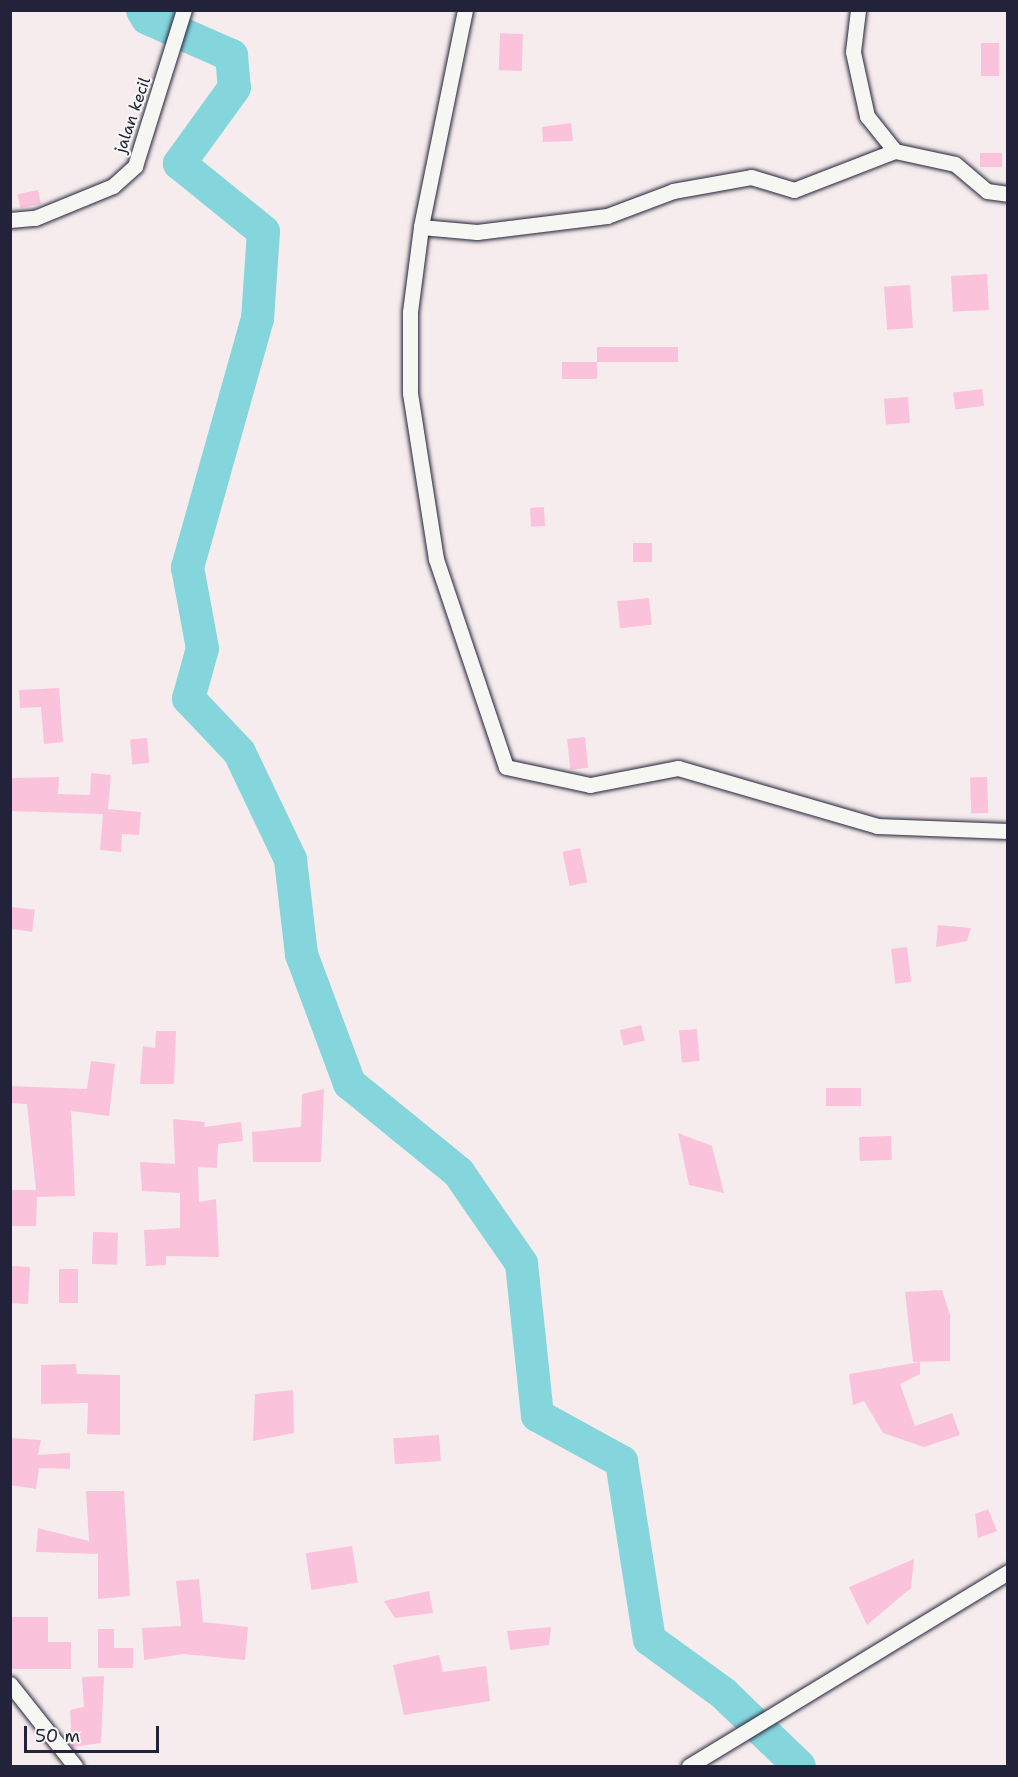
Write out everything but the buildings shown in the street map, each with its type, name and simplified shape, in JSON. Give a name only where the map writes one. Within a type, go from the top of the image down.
[{"type":"street","name":"jalan kecil","points":[[10,220],[35,218],[113,186],[135,166],[184,10]]},
{"type":"street","points":[[465,10],[421,227],[410,312],[410,393],[436,559],[506,766],[590,785],[678,768],[877,826],[1008,831]]},
{"type":"street","points":[[858,10],[853,52],[867,116],[895,151]]},
{"type":"street","points":[[421,227],[477,232],[607,216],[673,191],[751,177],[794,190],[895,151],[955,164],[987,191],[1008,194]]},
{"type":"street","points":[[694,1764],[1008,1572]]},
{"type":"street","points":[[10,1684],[75,1767]]},
{"type":"waterway","points":[[142,10],[147,18],[231,55],[234,87],[179,163],[263,231],[257,318],[187,567],[202,648],[188,698],[239,752],[290,859],[301,954],[349,1083],[458,1172],[521,1263],[537,1415],[621,1461],[649,1639],[723,1693],[799,1766]]}]
